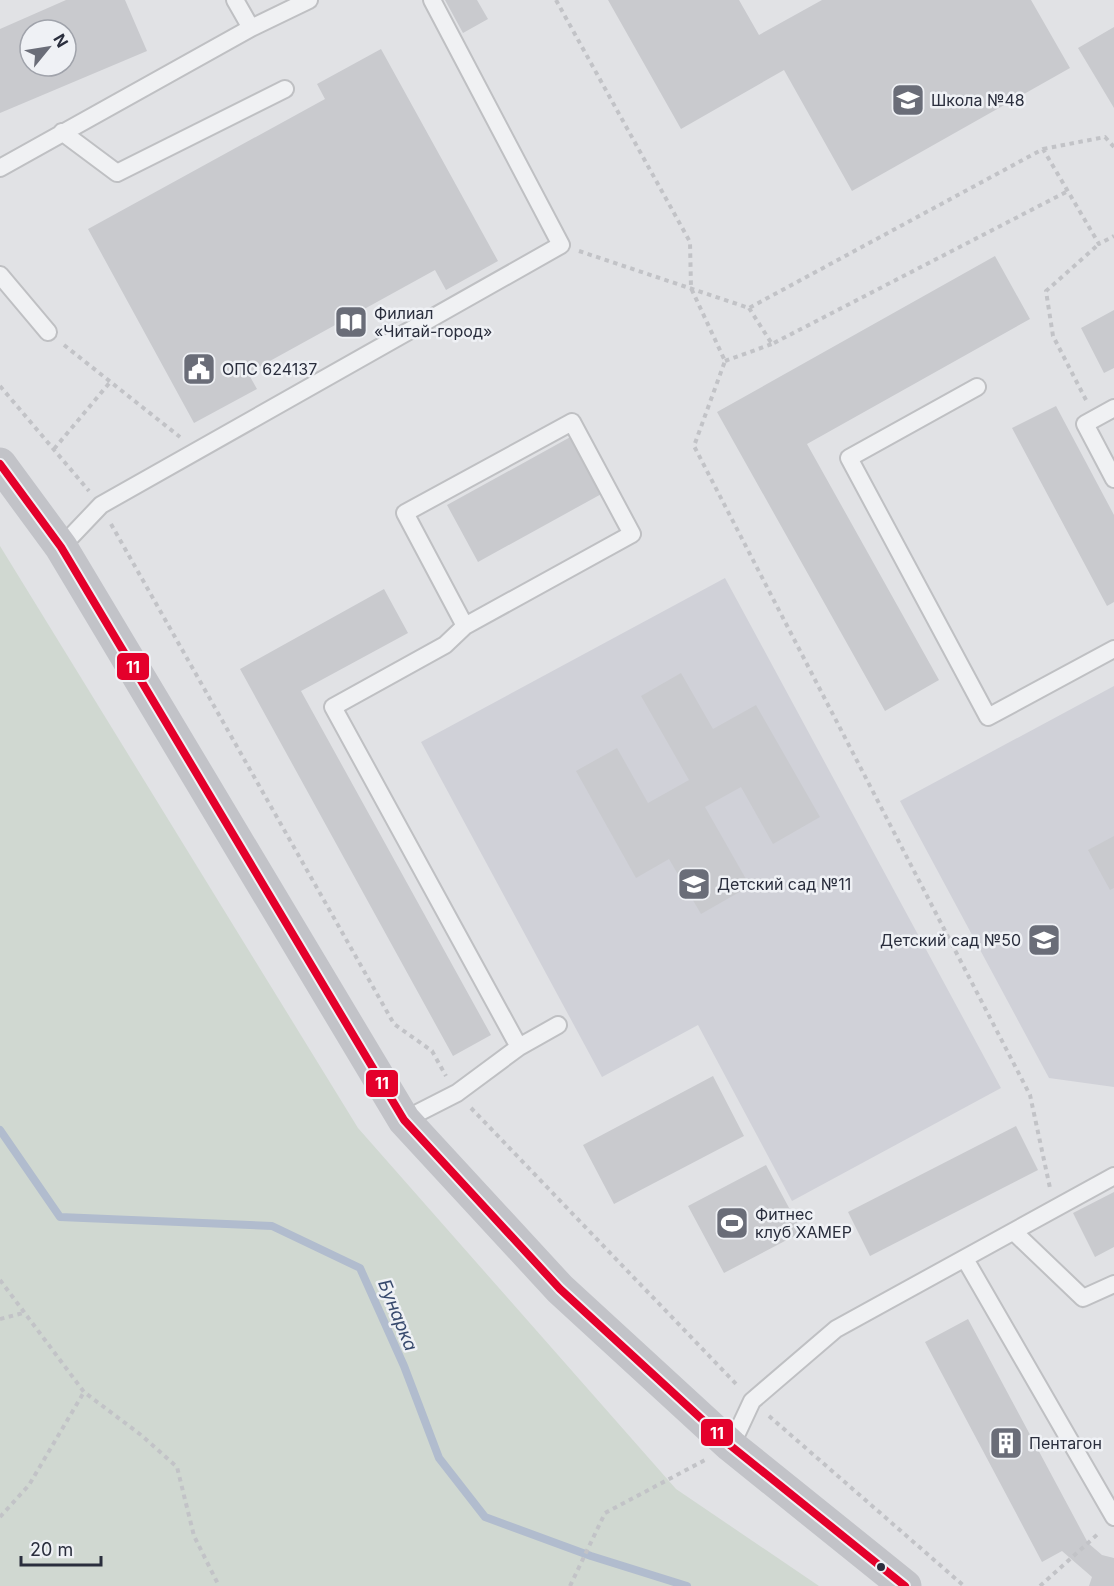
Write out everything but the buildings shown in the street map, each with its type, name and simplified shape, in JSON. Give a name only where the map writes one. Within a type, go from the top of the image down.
[{"type":"street","points":[[0,464],[61,547],[404,1120],[560,1289],[731,1446],[905,1586]]},
{"type":"lane","points":[[235,0],[251,28]]},
{"type":"lane","points":[[0,168],[251,28],[309,0]]},
{"type":"lane","points":[[61,547],[101,505],[561,245],[432,0]]},
{"type":"lane","points":[[62,132],[117,173],[285,89]]},
{"type":"lane","points":[[0,275],[48,332]]},
{"type":"lane","points":[[977,387],[849,458],[988,717],[1114,649]]},
{"type":"lane","points":[[1114,408],[1085,424],[1114,479]]},
{"type":"lane","points":[[465,626],[405,513],[572,422],[632,534],[465,626],[445,645],[333,706],[519,1047]]},
{"type":"lane","points":[[404,1120],[457,1093],[519,1047],[558,1025]]},
{"type":"lane","points":[[731,1446],[752,1401],[836,1329],[1114,1176]]},
{"type":"lane","points":[[1014,1232],[1083,1298],[1114,1284]]},
{"type":"lane","points":[[965,1259],[1110,1522]]},
{"type":"path","points":[[556,0],[690,242],[691,288],[725,361],[694,446],[1030,1095],[1054,1210]]},
{"type":"path","points":[[749,308],[1043,149],[1105,137],[1114,147]]},
{"type":"path","points":[[1043,149],[1099,244]]},
{"type":"path","points":[[725,361],[772,344],[1068,191]]},
{"type":"path","points":[[1096,418],[1053,336],[1046,291],[1099,244],[1114,236]]},
{"type":"path","points":[[561,245],[749,308],[772,344]]},
{"type":"path","points":[[48,332],[197,451]]},
{"type":"path","points":[[54,449],[111,381]]},
{"type":"path","points":[[0,386],[101,505]]},
{"type":"path","points":[[0,1280],[84,1392],[141,1435],[177,1467],[194,1536],[219,1586]]},
{"type":"path","points":[[0,1319],[23,1313]]},
{"type":"path","points":[[0,1517],[29,1485],[84,1392]]},
{"type":"path","points":[[570,1586],[605,1514],[731,1446]]},
{"type":"path","points":[[1040,1586],[1110,1522]]},
{"type":"shaded area","points":[[0,546],[358,1128],[676,1489],[819,1586],[0,1586]]},
{"type":"shaded area","name":"Детский сад №11","points":[[725,578],[1001,1088],[792,1201],[698,1025],[602,1077],[421,742]]},
{"type":"shaded area","name":"Детский сад №50","points":[[1114,686],[1114,1087],[1049,1078],[900,801]]},
{"type":"waterway","name":"Бунарка","points":[[0,1130],[60,1217],[272,1226],[360,1268],[404,1366],[439,1458],[485,1517],[591,1556],[687,1586]]},
{"type":"transit line","name":"11","points":[[0,464],[61,547],[404,1120],[560,1289],[731,1446],[905,1586]]},
{"type":"place","name":"Школа №48","points":[[908,100]]},
{"type":"place","name":"Филиал «Читай-город»","points":[[351,322]]},
{"type":"place","name":"ОПС 624137","points":[[199,369]]},
{"type":"place","name":"Детский сад №11","points":[[694,884]]},
{"type":"place","name":"Детский сад №50","points":[[1044,940]]},
{"type":"place","name":"Фитнес клуб ХАМЕР","points":[[732,1223]]},
{"type":"place","name":"Пентагон","points":[[1006,1443]]}]
